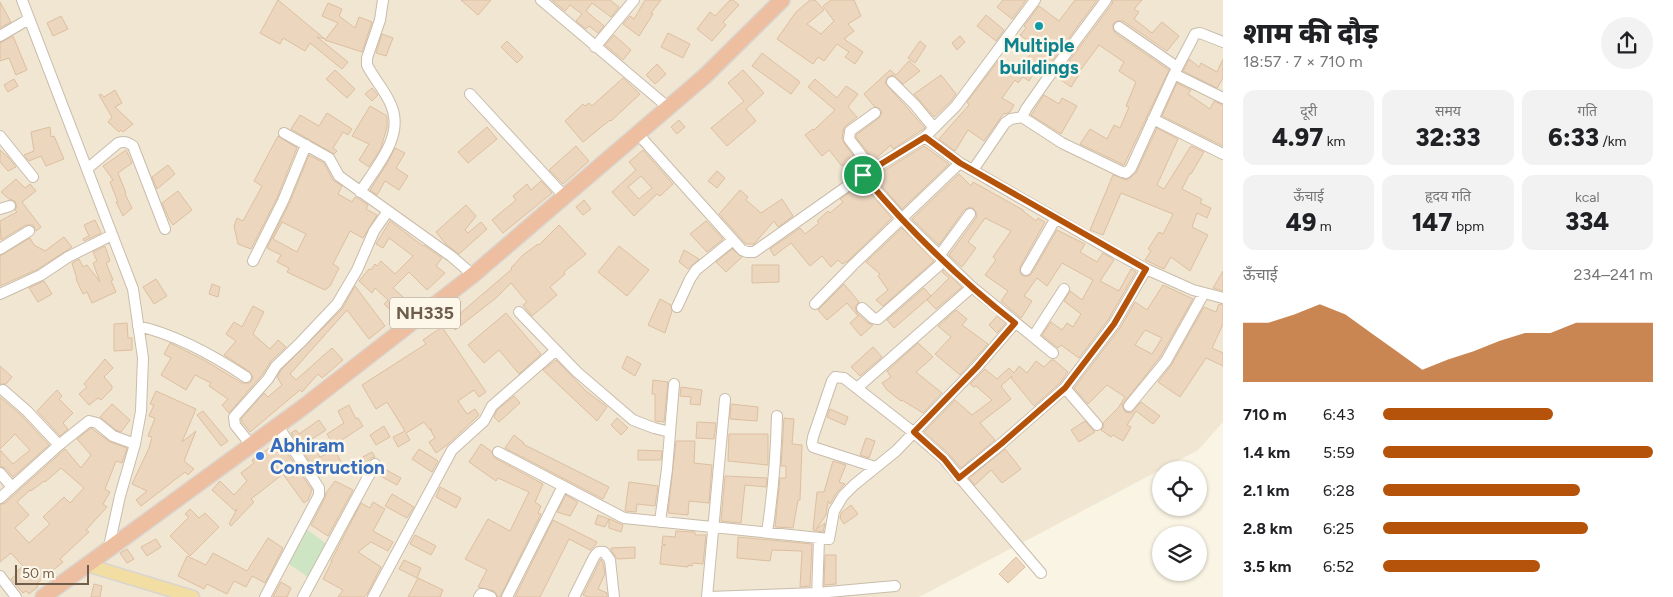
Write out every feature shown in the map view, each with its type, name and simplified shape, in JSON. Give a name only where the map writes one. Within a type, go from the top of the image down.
[{"type":"highway","name":"NH335","points":[[43,597],[278,426],[473,275],[669,108],[732,51],[782,0]]},
{"type":"main road","points":[[87,565],[193,597]]},
{"type":"street","points":[[22,0],[133,289],[143,358],[141,411],[135,444],[120,496],[108,551]]},
{"type":"street","points":[[360,192],[391,143],[394,133],[395,119],[392,107],[367,65],[367,58],[380,20],[382,0]]},
{"type":"street","points":[[541,0],[594,47],[669,108]]},
{"type":"street","points":[[594,47],[634,0]]},
{"type":"street","points":[[638,134],[742,250],[754,252],[868,172],[925,137],[956,106],[1035,0]]},
{"type":"street","points":[[1022,117],[1106,0]]},
{"type":"street","points":[[0,36],[29,19]]},
{"type":"street","points":[[1119,27],[1176,70],[1223,98]]},
{"type":"street","points":[[973,170],[1005,123],[1011,119],[1022,117],[1062,143],[1104,165],[1126,173],[1131,168],[1176,70],[1195,34],[1200,33],[1223,42]]},
{"type":"street","points":[[892,82],[934,128]]},
{"type":"street","points":[[470,94],[565,197]]},
{"type":"street","points":[[875,113],[850,131],[849,139],[868,172],[902,219],[972,287],[1053,353]]},
{"type":"street","points":[[1153,119],[1223,154]]},
{"type":"street","points":[[284,133],[330,158],[339,176],[451,256],[473,275]]},
{"type":"street","points":[[0,136],[33,177]]},
{"type":"street","points":[[925,137],[960,163],[1146,269],[1204,293],[1223,298]]},
{"type":"street","points":[[87,169],[118,143],[128,142],[133,146],[166,229]]},
{"type":"street","points":[[253,261],[283,200],[306,145]]},
{"type":"street","points":[[815,304],[960,163]]},
{"type":"street","points":[[0,209],[10,206]]},
{"type":"street","points":[[251,445],[235,425],[234,417],[268,379],[276,366],[337,304],[357,270],[374,231],[388,211]]},
{"type":"street","points":[[862,308],[873,318],[878,319],[941,258],[970,214]]},
{"type":"street","points":[[1026,270],[1056,218]]},
{"type":"street","points":[[0,249],[29,231]]},
{"type":"street","points":[[0,294],[41,275],[68,256],[112,235]]},
{"type":"street","points":[[678,307],[696,270],[733,240]]},
{"type":"street","points":[[959,478],[1065,388],[1114,324],[1146,269]]},
{"type":"street","points":[[857,388],[972,287]]},
{"type":"street","points":[[1033,337],[1064,289]]},
{"type":"street","points":[[1129,406],[1166,360],[1204,293]]},
{"type":"street","points":[[519,312],[555,351],[633,420],[670,432]]},
{"type":"street","points":[[498,452],[624,518],[829,539],[837,503],[854,485],[896,451],[977,367],[1015,323]]},
{"type":"street","points":[[138,326],[156,330],[196,347],[246,377]]},
{"type":"street","points":[[372,597],[452,450],[484,421],[492,406],[555,351]]},
{"type":"street","points":[[875,467],[813,447],[812,443],[832,381],[835,377],[844,378],[914,432],[944,459],[1041,573]]},
{"type":"street","points":[[660,522],[674,384]]},
{"type":"street","points":[[1065,388],[1097,425]]},
{"type":"street","points":[[3,390],[27,411],[59,445]]},
{"type":"street","points":[[725,399],[708,597],[845,594],[895,586]]},
{"type":"street","points":[[767,532],[775,470],[777,416]]},
{"type":"street","points":[[0,498],[89,421],[97,423],[114,436],[135,444]]},
{"type":"street","points":[[266,597],[319,495],[319,488],[278,426]]},
{"type":"street","points":[[303,597],[375,464]]},
{"type":"street","points":[[0,473],[12,487]]},
{"type":"street","points":[[507,597],[563,486]]},
{"type":"street","points":[[817,595],[819,539]]},
{"type":"street","points":[[574,597],[594,557],[597,553],[604,552],[610,560],[614,597]]},
{"type":"street","points":[[0,576],[16,597]]},
{"type":"street","points":[[479,597],[481,594],[484,594],[491,597]]},
{"type":"shaded area","points":[[0,0],[1223,0],[1223,422],[1198,450],[1177,461],[1152,461],[1152,474],[919,597],[0,597]]},
{"type":"green space","points":[[302,526],[328,545],[308,577],[283,560]]},
{"type":"building","points":[[278,0],[325,39],[317,37],[348,62],[342,69],[310,43],[305,51],[283,38],[280,44],[260,33]]},
{"type":"building","points":[[461,0],[491,0],[478,15]]},
{"type":"building","points":[[552,0],[610,0],[619,7],[611,17],[592,3],[586,11],[604,26],[598,33],[589,26],[586,29],[576,21],[582,14],[570,5],[565,11]]},
{"type":"building","points":[[645,0],[661,0],[651,13],[653,14],[639,36],[623,24],[630,16],[634,19]]},
{"type":"building","points":[[730,0],[739,5],[723,22],[726,25],[712,41],[697,29],[710,12],[715,16]]},
{"type":"building","points":[[810,0],[815,0],[824,10],[807,24],[821,34],[834,21],[823,6],[831,0],[854,0],[861,16],[848,24],[854,31],[844,39],[863,52],[855,64],[845,57],[849,52],[837,44],[824,61],[818,57],[813,64],[777,39],[796,12]]},
{"type":"building","points":[[1003,0],[1026,0],[1012,19],[997,7]]},
{"type":"building","points":[[1075,0],[1097,0],[1049,65],[1042,60],[1029,81],[1023,77],[1018,83],[1015,80],[1002,98],[1014,105],[1010,112],[1004,113],[984,141],[968,130],[955,151],[939,139],[969,105],[967,102],[998,61],[1016,73],[1036,47],[1020,35],[1026,28],[1024,26],[1039,6],[1059,21]]},
{"type":"building","points":[[1113,0],[1142,0],[1134,9],[1139,12],[1134,19],[1152,33],[1162,22],[1179,36],[1167,51],[1123,21],[1117,21],[1113,24],[1115,33],[1169,70],[1124,165],[1080,144],[1090,129],[1107,139],[1114,125],[1120,128],[1129,107],[1126,106],[1136,82],[1119,71],[1124,62],[1099,45],[1079,72],[1071,87],[1057,77],[1112,4]]},
{"type":"building","points":[[0,2],[11,22],[0,28]]},
{"type":"building","points":[[328,3],[342,9],[339,16],[355,28],[359,17],[372,22],[362,52],[325,40],[338,23],[322,16]]},
{"type":"building","points":[[986,15],[1004,30],[996,41],[977,26]]},
{"type":"building","points":[[61,16],[68,29],[53,36],[47,23]]},
{"type":"building","points":[[668,33],[690,44],[683,58],[661,47]]},
{"type":"building","points":[[382,34],[393,38],[386,56],[376,53]]},
{"type":"building","points":[[614,35],[631,50],[623,60],[605,45]]},
{"type":"building","points":[[13,36],[27,70],[16,75],[9,58],[0,61],[0,43]]},
{"type":"building","points":[[960,36],[965,42],[957,50],[952,43]]},
{"type":"building","points":[[507,41],[523,57],[517,63],[501,47]]},
{"type":"building","points":[[920,41],[926,46],[915,63],[908,58]]},
{"type":"building","points":[[762,53],[800,82],[791,94],[752,66]]},
{"type":"building","points":[[1189,59],[1199,67],[1201,63],[1217,72],[1223,59],[1223,78],[1217,88],[1183,71]]},
{"type":"building","points":[[909,61],[920,71],[903,84],[893,75],[888,77],[885,83],[925,128],[893,149],[891,145],[874,160],[856,135],[879,118],[882,112],[864,94],[890,70],[896,75]]},
{"type":"building","points":[[657,64],[666,74],[655,84],[646,75]]},
{"type":"building","points":[[335,70],[355,89],[347,98],[326,79]]},
{"type":"building","points":[[743,70],[764,93],[746,109],[756,121],[727,146],[711,128],[744,101],[728,83]]},
{"type":"building","points":[[941,75],[956,94],[934,117],[914,94]]},
{"type":"building","points":[[623,78],[640,94],[611,121],[583,142],[565,121],[583,104],[585,106],[589,103],[592,106]]},
{"type":"building","points":[[14,79],[18,86],[8,92],[4,85]]},
{"type":"building","points":[[815,79],[837,98],[846,86],[858,94],[848,107],[857,117],[844,127],[842,138],[854,157],[842,166],[829,150],[822,156],[805,135],[814,130],[835,110],[808,87]]},
{"type":"building","points":[[1177,83],[1191,90],[1188,94],[1210,109],[1214,101],[1223,105],[1223,146],[1162,116]]},
{"type":"building","points":[[372,88],[378,95],[372,101],[365,94]]},
{"type":"building","points":[[115,90],[122,103],[115,107],[133,124],[123,132],[121,130],[119,132],[108,122],[112,117],[99,95],[101,94],[104,97]]},
{"type":"building","points":[[1044,95],[1059,104],[1062,98],[1077,106],[1061,134],[1031,115]]},
{"type":"building","points":[[370,106],[387,116],[387,127],[381,148],[369,167],[359,160],[369,144],[352,136]]},
{"type":"building","points":[[327,113],[352,129],[348,135],[343,132],[333,148],[337,151],[334,154],[291,129],[300,115],[319,126]]},
{"type":"building","points":[[679,120],[685,127],[677,134],[671,127]]},
{"type":"building","points":[[50,127],[51,137],[54,136],[64,159],[46,166],[41,156],[29,161],[24,155],[34,151],[31,132]]},
{"type":"building","points":[[487,127],[497,139],[468,163],[458,152]]},
{"type":"building","points":[[1157,128],[1178,139],[1157,185],[1164,189],[1191,146],[1204,152],[1182,189],[1202,199],[1200,203],[1211,208],[1207,218],[1197,213],[1192,227],[1208,235],[1190,271],[1171,257],[1164,269],[1145,260],[1151,251],[1148,249],[1159,232],[1163,234],[1173,214],[1121,193],[1103,235],[1090,230],[1113,175],[1127,180],[1136,173]]},
{"type":"building","points":[[278,136],[297,148],[277,198],[251,249],[238,244],[234,226],[237,218],[243,221],[262,186],[254,181]]},
{"type":"building","points":[[576,146],[589,161],[563,184],[549,170]]},
{"type":"building","points":[[924,146],[949,164],[902,209],[874,177]]},
{"type":"building","points":[[395,148],[405,153],[396,168],[408,176],[399,190],[385,181],[377,195],[370,190]]},
{"type":"building","points":[[0,150],[16,167],[8,171],[0,162]]},
{"type":"building","points":[[126,150],[132,163],[118,173],[132,208],[123,216],[116,202],[118,202],[110,182],[113,180],[103,166]]},
{"type":"building","points":[[643,150],[673,184],[660,196],[657,194],[634,216],[612,192],[636,170],[629,162]],"holes":[[[641,176],[652,188],[639,199],[628,187]]]},
{"type":"building","points":[[309,155],[324,163],[333,180],[342,186],[338,194],[352,202],[355,197],[359,199],[368,205],[366,209],[377,215],[363,238],[350,231],[333,264],[339,268],[330,286],[325,290],[287,272],[289,268],[277,262],[281,255],[267,248],[289,204]],"holes":[[[282,222],[306,234],[297,252],[273,239]]]},
{"type":"building","points":[[168,165],[175,174],[157,189],[152,177]]},
{"type":"building","points":[[717,171],[725,178],[717,188],[708,181]]},
{"type":"building","points":[[959,174],[971,186],[973,182],[1023,210],[1036,221],[1038,218],[1045,222],[1020,267],[1020,273],[1023,276],[1029,276],[1032,273],[1057,230],[1085,244],[1080,252],[1097,262],[1103,253],[1114,260],[1100,281],[1119,291],[1131,269],[1136,272],[1108,320],[1079,358],[1061,345],[1058,348],[1042,335],[1051,322],[1062,330],[1067,323],[1073,327],[1081,314],[1064,301],[1070,291],[1082,300],[1093,280],[1062,263],[1047,286],[1037,278],[1024,296],[1032,301],[1021,318],[1001,301],[1008,291],[985,275],[996,260],[993,257],[1011,231],[985,218],[968,242],[976,248],[962,267],[949,255],[976,218],[977,214],[974,209],[970,207],[964,210],[939,245],[912,219]]},
{"type":"building","points":[[16,179],[25,188],[30,184],[36,191],[22,202],[41,227],[36,231],[33,225],[26,225],[1,240],[0,221],[17,212],[15,210],[17,207],[15,201],[9,199],[1,192]]},
{"type":"building","points":[[541,181],[552,193],[503,233],[492,220],[516,200],[513,196],[527,184],[531,190]]},
{"type":"building","points":[[862,184],[892,218],[848,261],[842,264],[838,260],[831,267],[822,256],[810,266],[791,243],[774,256],[770,249],[800,228],[805,234],[819,223],[817,221],[828,211],[830,213],[843,202],[840,199]]},
{"type":"building","points":[[740,190],[748,197],[746,200],[761,213],[782,199],[793,216],[778,227],[774,221],[754,244],[746,244],[719,214]]},
{"type":"building","points":[[178,191],[192,210],[173,225],[162,203]]},
{"type":"building","points":[[584,200],[591,209],[583,215],[576,207]]},
{"type":"building","points":[[466,205],[476,216],[465,230],[468,233],[481,222],[487,229],[459,254],[446,244],[436,232]]},
{"type":"building","points":[[95,220],[101,233],[84,241],[83,239],[89,236],[84,225]]},
{"type":"building","points":[[390,221],[442,258],[436,266],[445,273],[427,290],[409,272],[393,288],[412,305],[398,317],[384,304],[388,300],[375,288],[372,293],[359,281],[369,269],[371,270],[375,264],[377,266],[381,261],[395,274],[413,256],[389,238],[383,248],[376,244]]},
{"type":"building","points":[[706,221],[723,239],[707,252],[690,234]]},
{"type":"building","points":[[559,225],[586,254],[564,272],[565,274],[550,287],[557,295],[532,316],[523,305],[527,302],[511,283],[496,298],[455,330],[449,323],[512,269],[523,255],[539,245]]},
{"type":"building","points":[[902,228],[934,261],[883,306],[876,300],[888,290],[878,276],[880,274],[866,262]]},
{"type":"building","points":[[64,237],[72,247],[38,269],[0,286],[0,256],[30,238],[34,245],[45,251]]},
{"type":"building","points":[[105,246],[110,261],[106,263],[116,292],[92,303],[87,292],[83,294],[76,279],[72,263],[79,259],[83,267],[87,265],[100,282],[93,263],[97,261],[93,252]]},
{"type":"building","points":[[619,246],[649,270],[627,296],[598,272]]},
{"type":"building","points":[[732,249],[742,257],[726,272],[716,262]]},
{"type":"building","points":[[684,250],[699,259],[688,269],[679,262]]},
{"type":"building","points":[[752,265],[779,265],[779,282],[752,283]]},
{"type":"building","points":[[944,270],[962,287],[936,309],[927,300],[949,278],[942,272]]},
{"type":"building","points":[[1223,271],[1223,291],[1213,288]]},
{"type":"building","points":[[156,279],[167,296],[154,304],[143,287]]},
{"type":"building","points":[[44,281],[52,294],[38,302],[29,288]]},
{"type":"building","points":[[212,284],[220,287],[218,297],[209,294]]},
{"type":"building","points":[[844,284],[859,302],[855,307],[857,313],[873,325],[861,336],[850,323],[858,316],[847,303],[827,320],[818,310]]},
{"type":"building","points":[[1163,285],[1193,299],[1160,357],[1122,405],[1125,412],[1131,413],[1141,402],[1160,416],[1153,424],[1136,411],[1127,425],[1131,427],[1123,441],[1113,435],[1111,437],[1101,430],[1104,427],[1103,423],[1118,408],[1125,397],[1107,385],[1088,404],[1074,388],[1120,328],[1135,302],[1147,310]],"holes":[[[1145,330],[1162,338],[1152,354],[1135,345]]]},
{"type":"building","points":[[355,286],[385,326],[369,339],[347,310],[290,374],[296,380],[332,348],[343,360],[322,378],[318,374],[302,392],[300,390],[250,432],[241,419],[264,393],[268,397],[282,385],[277,377],[281,370],[342,309]]},
{"type":"building","points":[[924,288],[931,296],[894,328],[887,320]]},
{"type":"building","points":[[660,299],[671,305],[672,311],[665,333],[648,325]]},
{"type":"building","points":[[1219,304],[1223,305],[1223,324],[1212,348],[1223,353],[1223,366],[1206,358],[1180,397],[1158,382],[1172,364],[1204,307],[1216,312]]},
{"type":"building","points":[[253,306],[264,312],[253,334],[270,349],[278,340],[286,347],[271,361],[262,375],[229,413],[222,405],[228,399],[209,386],[211,383],[195,375],[186,390],[161,375],[171,358],[164,354],[170,343],[204,360],[242,383],[250,383],[253,378],[250,372],[224,355],[236,341],[226,334],[234,322],[242,327]]},
{"type":"building","points":[[956,310],[967,319],[962,325],[988,344],[960,375],[935,354],[951,337],[938,326]]},
{"type":"building","points":[[506,313],[541,354],[519,374],[499,350],[484,363],[468,345]]},
{"type":"building","points":[[997,316],[1006,323],[997,333],[989,325]]},
{"type":"building","points":[[127,323],[128,338],[132,338],[132,350],[114,351],[114,324]]},
{"type":"building","points":[[442,327],[486,392],[479,397],[474,390],[458,401],[467,414],[475,409],[479,415],[436,453],[429,442],[435,438],[431,431],[432,429],[430,430],[424,422],[406,433],[410,440],[398,447],[393,437],[405,431],[387,402],[376,409],[362,385],[426,344],[423,340]]},
{"type":"building","points":[[918,343],[933,357],[916,372],[942,393],[923,413],[901,401],[887,390],[882,383],[891,377],[887,371]]},
{"type":"building","points":[[873,347],[882,357],[860,376],[851,367]]},
{"type":"building","points":[[627,356],[641,364],[635,376],[622,368]]},
{"type":"building","points":[[105,359],[113,368],[104,377],[112,386],[112,389],[101,400],[98,398],[89,405],[79,394],[87,387],[84,384]]},
{"type":"building","points":[[556,360],[586,391],[607,407],[597,421],[543,370]]},
{"type":"building","points":[[1051,360],[1054,360],[1068,372],[1060,383],[1034,406],[1011,378],[1012,376],[1001,386],[1011,399],[980,423],[995,440],[961,468],[949,454],[924,432],[955,400],[972,415],[992,400],[976,386],[974,387],[970,384],[985,369],[997,379],[1009,368],[1014,373],[1019,366],[1027,373],[1036,361],[1044,367]]},
{"type":"building","points":[[0,366],[12,377],[6,384],[0,384]]},
{"type":"building","points":[[653,380],[668,382],[664,422],[655,421],[655,394],[652,394]]},
{"type":"building","points":[[681,387],[702,390],[700,405],[690,404],[691,397],[680,396]]},
{"type":"building","points":[[57,390],[62,396],[59,399],[73,413],[63,423],[68,429],[60,436],[37,411]]},
{"type":"building","points":[[156,391],[196,409],[182,442],[196,431],[184,461],[194,469],[188,475],[185,472],[141,506],[136,500],[147,491],[132,484],[149,448],[152,437],[148,436],[155,418],[149,416],[154,405],[150,404]]},
{"type":"building","points":[[514,396],[520,403],[499,422],[494,417],[497,410]]},
{"type":"building","points":[[0,397],[22,416],[49,445],[13,477],[5,468],[0,466],[0,450],[13,464],[30,450],[15,434],[0,449]]},
{"type":"building","points":[[112,404],[130,420],[121,432],[100,417]]},
{"type":"building","points":[[731,404],[758,407],[757,421],[730,419]]},
{"type":"building","points":[[349,405],[356,419],[358,418],[363,426],[334,445],[327,434],[344,423],[338,411]]},
{"type":"building","points":[[830,409],[848,417],[845,425],[827,417]]},
{"type":"building","points":[[203,411],[228,441],[221,446],[197,415]]},
{"type":"building","points":[[617,418],[628,428],[621,435],[611,425]]},
{"type":"building","points":[[784,418],[794,419],[792,444],[802,445],[800,500],[798,500],[793,528],[775,527],[780,478],[786,478],[786,466],[781,466]]},
{"type":"building","points":[[319,420],[326,430],[309,441],[320,457],[335,450],[344,468],[333,474],[329,466],[318,474],[291,433],[296,430],[299,434]]},
{"type":"building","points":[[1085,421],[1095,432],[1079,442],[1071,430]]},
{"type":"building","points":[[697,422],[716,423],[714,439],[696,438]]},
{"type":"building","points":[[384,426],[390,437],[376,445],[370,435]]},
{"type":"building","points":[[91,428],[110,442],[127,448],[122,463],[116,461],[105,489],[110,492],[103,504],[107,507],[86,530],[89,532],[60,559],[63,562],[36,584],[38,587],[29,594],[26,591],[23,593],[11,579],[23,566],[11,553],[0,562],[0,505],[5,503],[65,449],[81,468],[91,455],[77,439]],"holes":[[[61,468],[84,488],[70,503],[64,497],[43,517],[50,524],[29,543],[15,528],[29,515],[17,502],[30,490],[45,482]]]},
{"type":"building","points":[[729,434],[768,434],[768,465],[728,461]]},
{"type":"building","points":[[514,435],[523,444],[609,487],[603,499],[505,448]]},
{"type":"building","points":[[866,438],[875,441],[869,458],[860,455]]},
{"type":"building","points":[[279,441],[312,490],[308,500],[304,503],[283,474],[251,499],[254,502],[231,526],[229,524],[237,509],[235,511],[212,490],[220,481],[234,495],[247,481],[241,473],[254,463],[252,460]]},
{"type":"building","points":[[676,441],[695,441],[694,463],[712,465],[709,503],[689,501],[688,515],[668,513]]},
{"type":"building","points":[[481,444],[491,451],[495,458],[543,484],[535,502],[541,506],[538,513],[541,514],[500,597],[494,591],[478,587],[487,570],[465,559],[488,519],[510,531],[529,492],[498,478],[496,481],[469,462]]},
{"type":"building","points":[[419,449],[438,461],[432,472],[412,459]]},
{"type":"building","points":[[1005,449],[1021,469],[1002,483],[991,470],[975,485],[969,478]]},
{"type":"building","points":[[638,450],[662,451],[661,460],[638,460]]},
{"type":"building","points":[[372,452],[375,457],[365,464],[361,458]]},
{"type":"building","points":[[833,461],[846,465],[839,482],[845,484],[837,492],[830,504],[828,501],[826,515],[816,529],[825,523],[823,532],[813,530],[817,492],[824,492]]},
{"type":"building","points":[[381,467],[401,478],[397,485],[377,474]]},
{"type":"building","points":[[725,476],[767,478],[766,487],[745,485],[741,523],[721,521]]},
{"type":"building","points":[[335,481],[353,490],[328,536],[311,525],[326,493]]},
{"type":"building","points":[[629,482],[658,486],[655,506],[637,504],[636,512],[625,511]]},
{"type":"building","points":[[440,487],[461,498],[456,508],[436,497]]},
{"type":"building","points":[[392,494],[414,507],[407,518],[385,506]]},
{"type":"building","points":[[566,495],[578,502],[570,516],[557,512]]},
{"type":"building","points":[[373,502],[385,509],[373,531],[393,542],[388,551],[371,542],[358,552],[381,567],[364,597],[338,597],[343,590],[323,579],[361,503],[370,508]]},
{"type":"building","points":[[851,505],[858,514],[844,524],[840,518],[841,513]]},
{"type":"building","points":[[190,509],[199,518],[205,513],[219,527],[190,556],[170,536],[189,517],[185,514]]},
{"type":"building","points":[[598,515],[612,520],[623,525],[621,532],[609,528],[609,519],[605,527],[595,524]]},
{"type":"building","points":[[553,520],[597,542],[590,550],[569,539],[540,597],[515,597]]},
{"type":"building","points":[[676,531],[695,532],[695,535],[706,535],[703,564],[693,563],[692,566],[688,565],[688,567],[660,564],[662,545],[666,545],[662,544],[663,536],[675,537]]},
{"type":"building","points":[[415,535],[436,546],[431,555],[410,544]]},
{"type":"building","points":[[738,537],[812,544],[810,586],[800,587],[802,551],[772,550],[770,561],[737,558]]},
{"type":"building","points":[[268,538],[283,548],[265,583],[252,576],[246,587],[234,581],[227,594],[207,584],[204,589],[178,576],[187,556],[206,565],[213,553],[247,571]]},
{"type":"building","points":[[156,539],[161,547],[147,556],[141,547]]},
{"type":"building","points":[[635,547],[635,558],[617,559],[611,550],[611,548]]},
{"type":"building","points":[[127,549],[134,559],[127,563],[120,553]]},
{"type":"building","points":[[825,555],[836,555],[836,584],[824,585]]},
{"type":"building","points":[[1016,557],[1025,567],[1008,583],[999,574]]},
{"type":"building","points":[[601,559],[605,574],[598,589],[607,593],[607,597],[588,597],[583,595]]},
{"type":"building","points":[[404,560],[421,568],[417,578],[399,569]]},
{"type":"building","points":[[418,578],[443,590],[440,597],[408,597]]},
{"type":"building","points":[[281,582],[291,588],[287,597],[273,597]]},
{"type":"building","points":[[94,584],[102,586],[100,597],[91,597]]},
{"type":"place","name":"Multiple buildings","points":[[1039,26]]},
{"type":"place","name":"Abhiram Construction","points":[[260,456]]},
{"type":"route","points":[[925,137],[960,163],[1146,269],[1114,324],[1065,388],[959,478],[944,459],[914,432],[977,367],[1015,323],[944,261],[880,196],[863,175],[925,137]]}]
